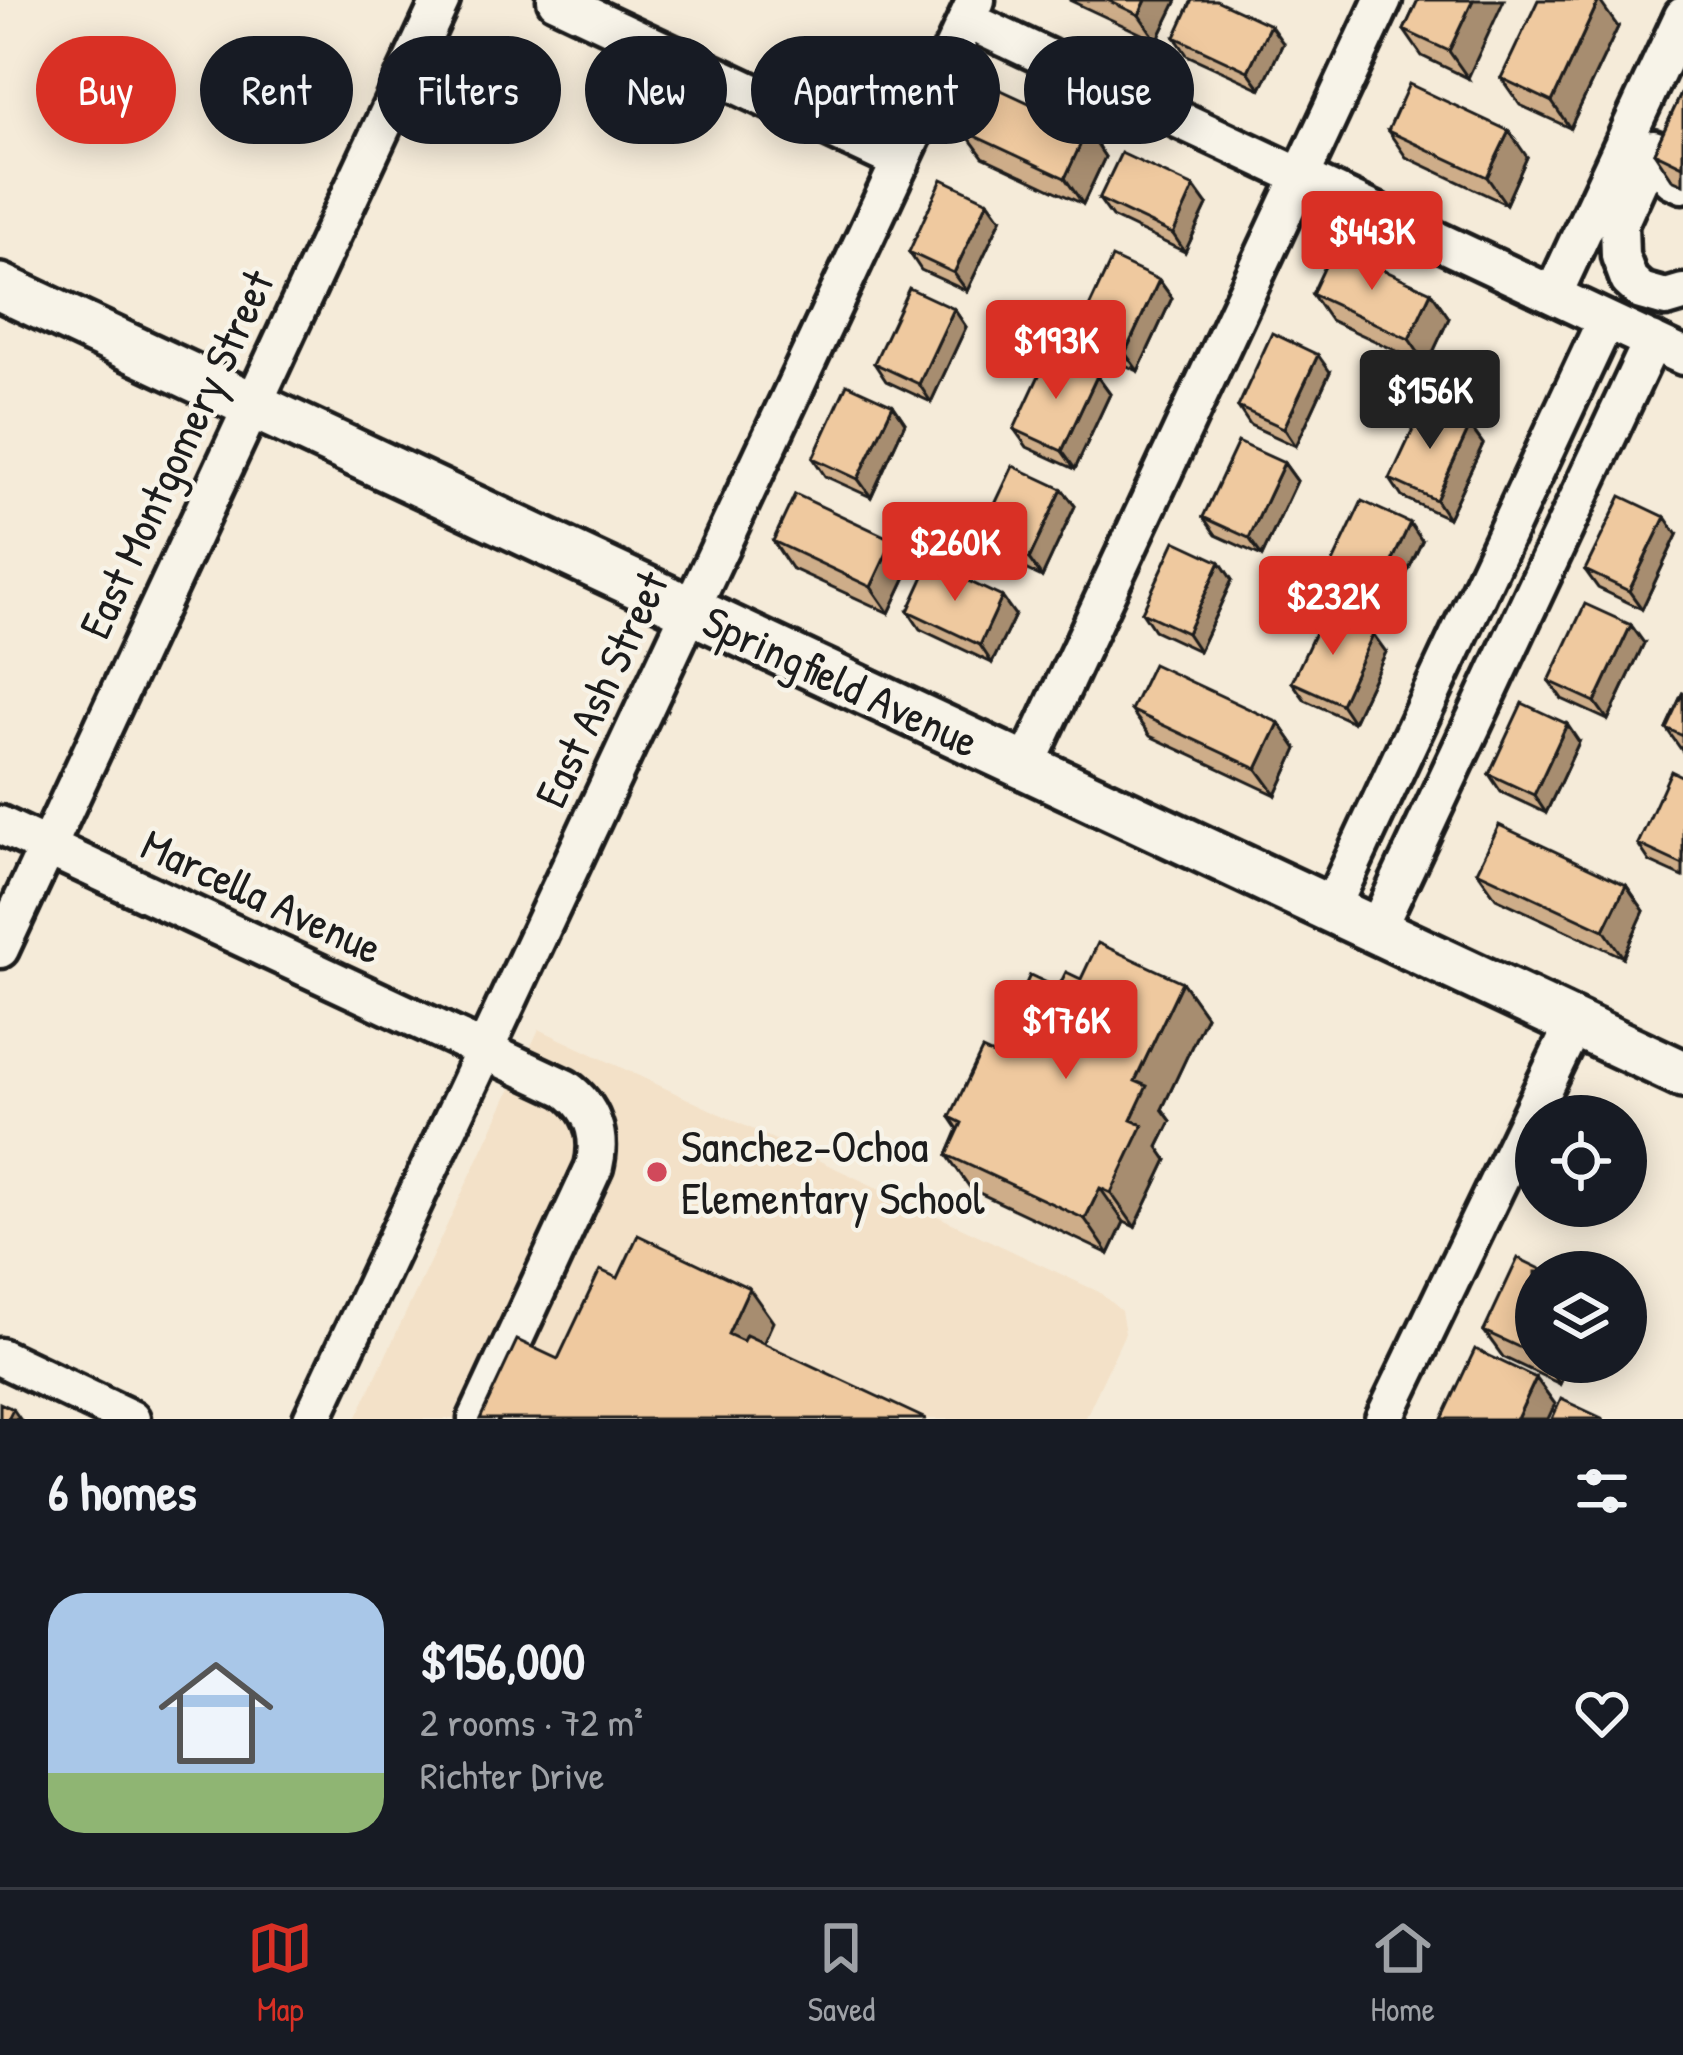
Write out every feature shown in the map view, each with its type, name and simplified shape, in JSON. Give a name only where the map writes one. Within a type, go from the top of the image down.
[{"type":"main road","name":"Springfield Avenue","points":[[0,287],[1683,1073]]},
{"type":"street","name":"East Montgomery Street","points":[[0,949],[441,0]]},
{"type":"street","points":[[556,0],[901,162]]},
{"type":"street","points":[[1025,768],[1383,0]]},
{"type":"street","points":[[972,10],[1300,176],[1667,348],[1555,549],[1376,931]]},
{"type":"street","name":"East Ash Street","points":[[312,1419],[972,10]]},
{"type":"street","points":[[1553,295],[1683,16]]},
{"type":"street","points":[[1683,184],[1672,179],[1680,162],[1653,148],[1618,229],[1622,264],[1635,287],[1657,296],[1683,293]]},
{"type":"street","points":[[1330,910],[1606,320]]},
{"type":"street","points":[[1509,527],[1555,549]]},
{"type":"street","points":[[1435,687],[1480,708]]},
{"type":"street","name":"Marcella Avenue","points":[[0,825],[574,1095],[591,1117],[598,1150],[592,1172],[477,1419]]},
{"type":"street","points":[[1384,1419],[1574,1024]]},
{"type":"street","points":[[0,1357],[130,1419]]},
{"type":"shaded area","name":"Sanchez-Ochoa Elementary School","points":[[539,1029],[1099,1292],[1121,1311],[1125,1333],[1085,1419],[356,1419]]},
{"type":"building","points":[[1107,0],[1146,0],[1139,15]]},
{"type":"building","points":[[1192,0],[1216,0],[1270,25],[1248,71],[1194,46],[1194,36],[1175,36]]},
{"type":"building","points":[[1418,0],[1473,0],[1449,51],[1404,30]]},
{"type":"building","points":[[1538,0],[1599,0],[1552,102],[1501,78]]},
{"type":"building","points":[[1409,84],[1509,131],[1487,177],[1388,131]]},
{"type":"building","points":[[1000,90],[1024,101],[1024,144],[1081,144],[1065,178],[992,144],[1000,144]]},
{"type":"building","points":[[1683,90],[1683,166],[1654,152]]},
{"type":"building","points":[[1121,153],[1194,187],[1173,234],[1099,199]]},
{"type":"building","points":[[942,179],[988,201],[954,273],[909,252]]},
{"type":"building","points":[[1334,247],[1431,292],[1409,339],[1312,294]]},
{"type":"building","points":[[1112,258],[1159,280],[1125,353],[1078,331]]},
{"type":"building","points":[[909,288],[954,309],[919,384],[874,363]]},
{"type":"building","points":[[1272,333],[1318,355],[1284,428],[1238,407]]},
{"type":"building","points":[[1049,354],[1097,376],[1062,451],[1014,429]]},
{"type":"building","points":[[847,384],[893,405],[858,479],[813,458]]},
{"type":"building","points":[[1425,404],[1470,426],[1436,500],[1390,479]]},
{"type":"building","points":[[1238,442],[1284,463],[1249,538],[1203,517]]},
{"type":"building","points":[[1013,466],[1062,489],[1029,559],[980,536]]},
{"type":"building","points":[[795,494],[893,540],[871,587],[773,541]]},
{"type":"building","points":[[1621,496],[1665,517],[1629,591],[1585,570]]},
{"type":"building","points":[[1362,501],[1410,523],[1375,598],[1327,575]]},
{"type":"building","points":[[1175,541],[1220,562],[1187,633],[1142,612]]},
{"type":"building","points":[[930,563],[1002,597],[980,645],[908,611]]},
{"type":"building","points":[[1585,604],[1631,625],[1595,702],[1549,681]]},
{"type":"building","points":[[1325,611],[1373,634],[1341,704],[1292,682]]},
{"type":"building","points":[[1153,664],[1279,723],[1257,769],[1131,710]]},
{"type":"building","points":[[1683,692],[1683,736],[1666,728]]},
{"type":"building","points":[[1522,703],[1567,724],[1534,795],[1489,774]]},
{"type":"building","points":[[1671,771],[1683,777],[1683,865],[1638,844]]},
{"type":"building","points":[[1499,825],[1626,885],[1604,930],[1477,871]]},
{"type":"building","points":[[1098,943],[1182,982],[1135,1081],[1147,1086],[1131,1120],[1143,1125],[1111,1193],[1100,1188],[1085,1219],[947,1155],[962,1123],[950,1117],[982,1050],[993,1055],[1030,975],[1058,988],[1066,972],[1081,979]]},
{"type":"building","points":[[638,1235],[749,1288],[728,1334],[743,1341],[746,1335],[926,1419],[480,1419],[517,1340],[558,1359],[600,1270],[618,1278]]},
{"type":"building","points":[[1515,1264],[1515,1345],[1484,1331]]},
{"type":"building","points":[[1475,1349],[1515,1368],[1515,1383],[1534,1383],[1517,1419],[1442,1419]]},
{"type":"building","points":[[1561,1399],[1604,1419],[1552,1419]]},
{"type":"building","points":[[0,1403],[13,1409],[8,1419],[0,1419]]},
{"type":"place","name":"Sanchez-Ochoa Elementary School","points":[[657,1172]]}]
